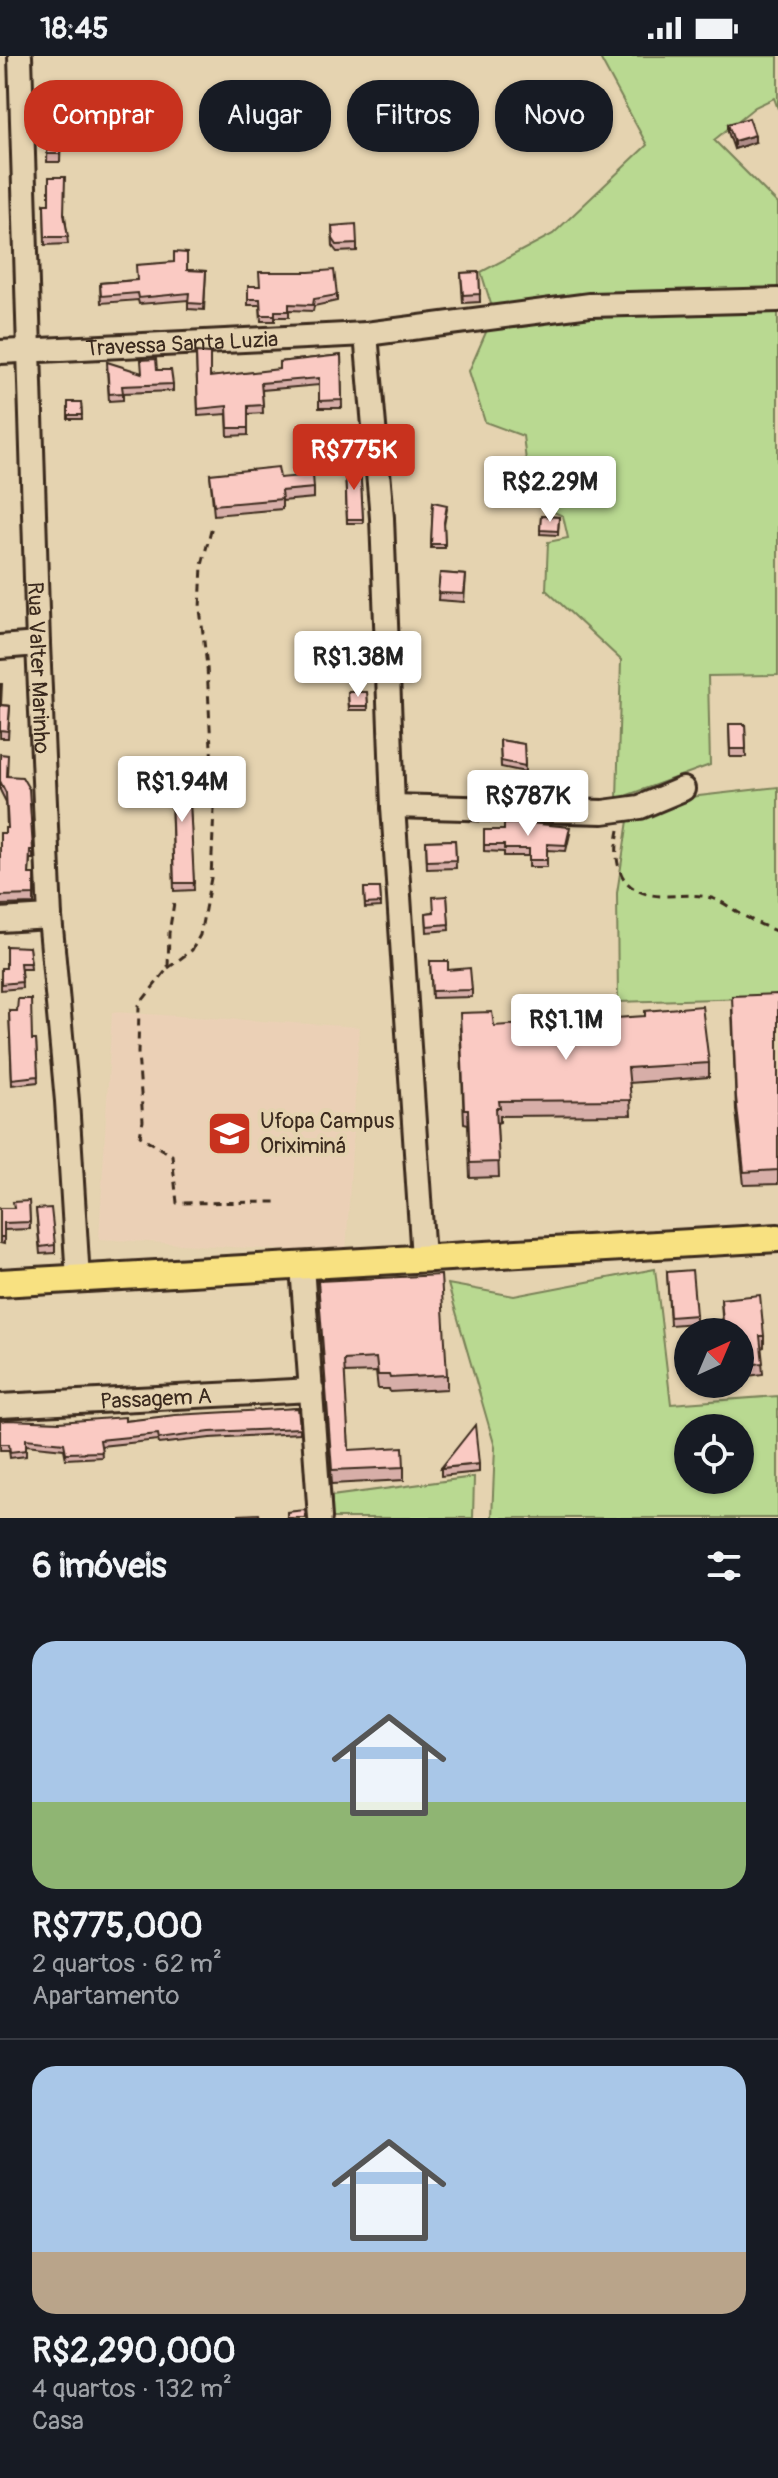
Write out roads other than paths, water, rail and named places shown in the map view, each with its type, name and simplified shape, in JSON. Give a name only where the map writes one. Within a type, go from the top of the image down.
[{"type":"main road","points":[[0,1283],[778,1238]]},
{"type":"street","name":"Rua Valter Marinho","points":[[20,56],[38,644],[50,917],[67,1101],[78,1279]]},
{"type":"street","points":[[0,148],[23,147]]},
{"type":"street","name":"Travessa Santa Luzia","points":[[0,352],[366,334],[590,305],[778,300]]},
{"type":"street","points":[[366,334],[382,518],[393,806],[423,1258]]},
{"type":"street","points":[[0,647],[38,644]]},
{"type":"street","points":[[393,806],[603,812],[640,807],[683,789]]},
{"type":"street","points":[[0,920],[50,917]]},
{"type":"street","points":[[302,1266],[320,1518]]},
{"type":"street","name":"Passagem A","points":[[0,1406],[312,1390]]},
{"type":"place","name":"Ufopa Campus Oriximiná","points":[[229,1133]]}]
